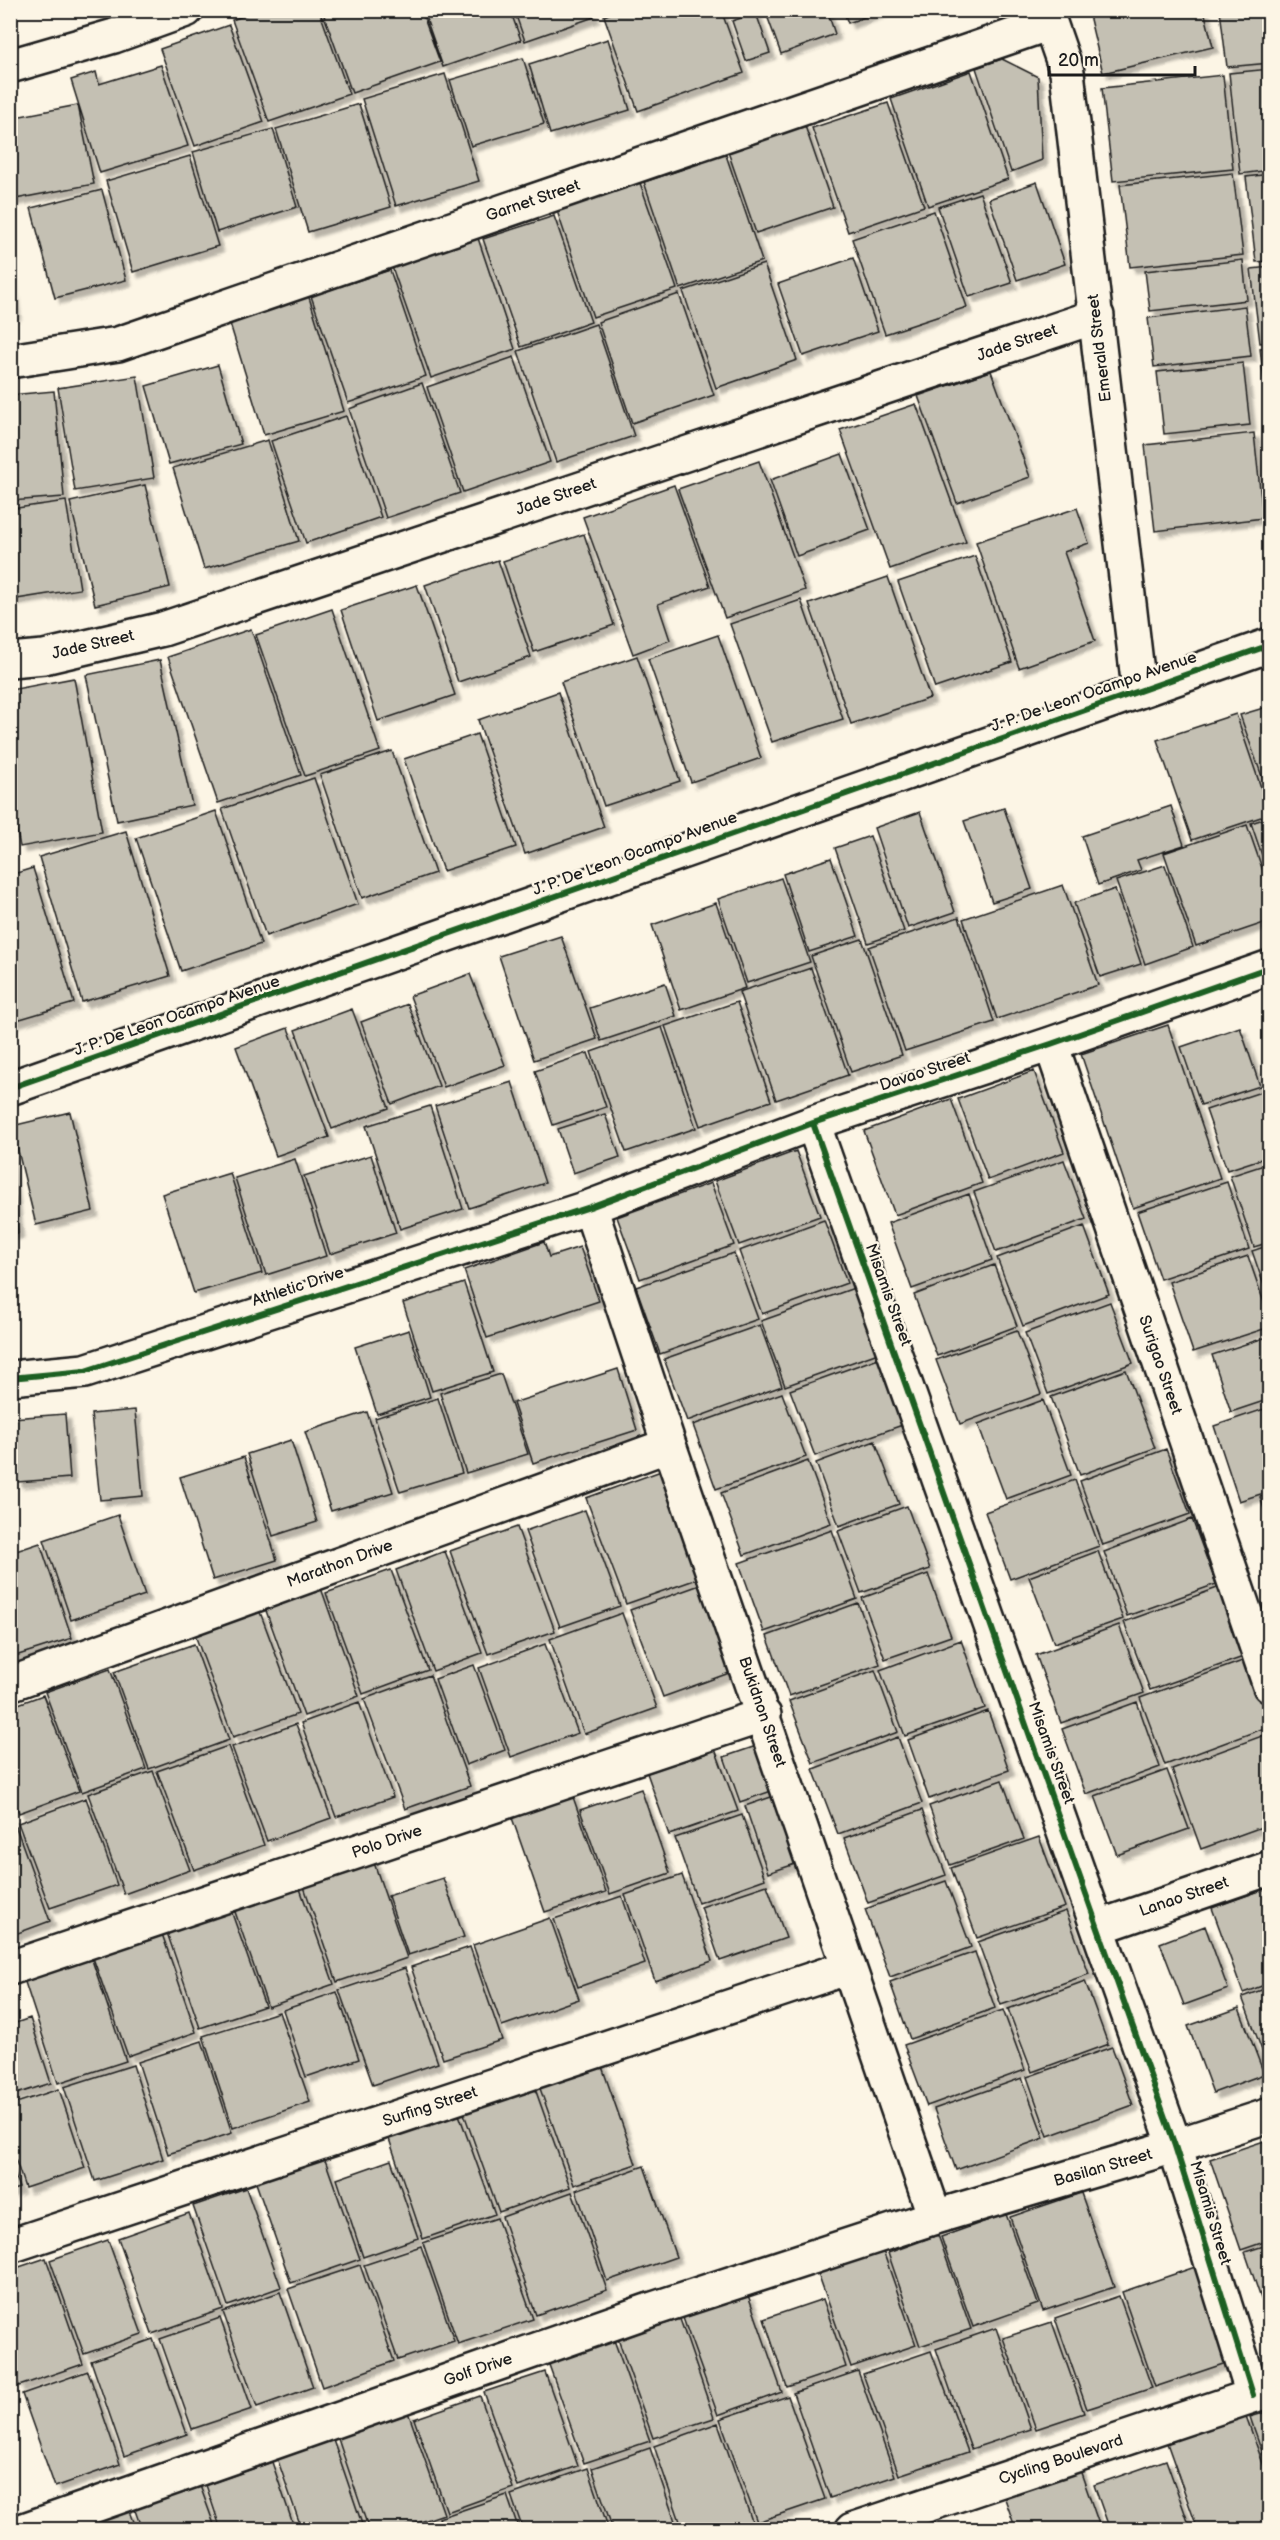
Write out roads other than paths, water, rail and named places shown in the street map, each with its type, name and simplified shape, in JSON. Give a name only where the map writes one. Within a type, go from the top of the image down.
[{"type":"street","points":[[10,66],[114,36],[186,10]]},
{"type":"street","name":"Emerald Street","points":[[1047,17],[1067,72],[1139,690]]},
{"type":"street","name":"Garnet Street","points":[[10,361],[118,344],[1047,17]]},
{"type":"street","name":"Jade Street","points":[[10,660],[44,657],[163,629],[1096,316]]},
{"type":"street","name":"J. P. De Leon Ocampo Avenue","points":[[10,1088],[1269,645]]},
{"type":"street","name":"Davao Street","points":[[590,1206],[813,1123],[1052,1044],[1269,968]]},
{"type":"street","name":"Surigao Street","points":[[1052,1044],[1269,1686]]},
{"type":"street","name":"Misamis Street","points":[[813,1123],[1099,1927],[1261,2392]]},
{"type":"street","name":"Athletic Drive","points":[[10,1378],[85,1371],[590,1206]]},
{"type":"street","name":"Bukidnon Street","points":[[590,1206],[669,1445],[764,1715],[935,2217]]},
{"type":"street","name":"Marathon Drive","points":[[10,1684],[669,1445]]},
{"type":"street","name":"Polo Drive","points":[[10,1968],[764,1715]]},
{"type":"street","name":"Lanao Street","points":[[1099,1927],[1269,1868]]},
{"type":"street","name":"Surfing Street","points":[[10,2246],[849,1967]]},
{"type":"street","name":"Basilan Street","points":[[935,2217],[1175,2146],[1269,2115]]},
{"type":"street","name":"Golf Drive","points":[[24,2529],[650,2310],[935,2217]]},
{"type":"street","name":"Cycling Boulevard","points":[[852,2529],[1261,2392]]}]
